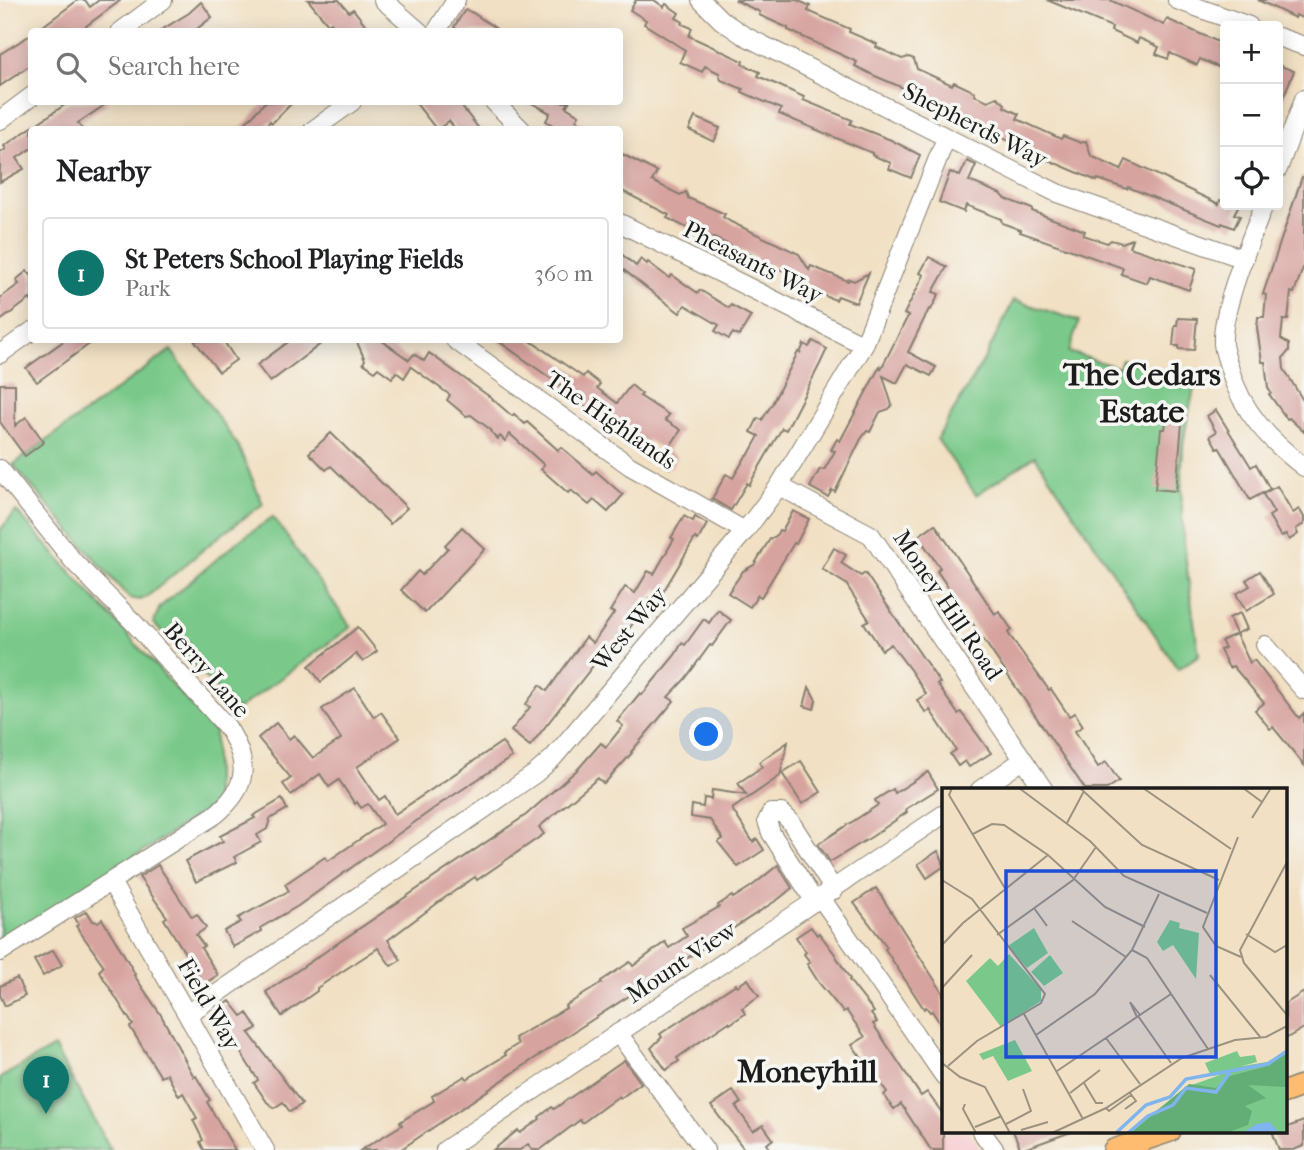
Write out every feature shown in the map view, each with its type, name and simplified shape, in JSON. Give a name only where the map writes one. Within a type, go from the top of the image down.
[{"type":"main road","points":[[1286,1092],[1304,1085]]},
{"type":"main road","points":[[1114,1150],[1167,1132]]},
{"type":"street","points":[[125,28],[163,0]]},
{"type":"street","points":[[383,0],[416,28]]},
{"type":"street","points":[[439,28],[457,0]]},
{"type":"street","name":"Shepherds Way","points":[[701,0],[721,20],[743,35],[1057,193],[1244,259]]},
{"type":"street","points":[[1177,0],[1235,21]]},
{"type":"street","points":[[1283,39],[1304,46]]},
{"type":"street","points":[[1,117],[28,99]]},
{"type":"street","points":[[1283,156],[1304,99]]},
{"type":"street","points":[[319,126],[348,105]]},
{"type":"street","points":[[497,105],[518,126]]},
{"type":"street","name":"West Way","points":[[188,1014],[536,773],[553,758],[745,531],[779,486],[864,345],[946,138]]},
{"type":"street","points":[[1262,210],[1244,259],[1223,343],[1235,388],[1244,405],[1265,432],[1304,467]]},
{"type":"street","name":"Pheasants Way","points":[[623,224],[864,345]]},
{"type":"street","points":[[0,354],[28,334]]},
{"type":"street","name":"The Highlands","points":[[459,343],[639,473],[745,531]]},
{"type":"street","name":"Berry Lane","points":[[0,469],[74,562],[135,624],[227,727],[243,757],[242,780],[234,798],[225,807],[0,952]]},
{"type":"street","name":"Money Hill Road","points":[[779,486],[871,535],[1043,788]]},
{"type":"street","points":[[1265,645],[1304,691]]},
{"type":"street","points":[[981,788],[1023,760]]},
{"type":"street","name":"Mount View","points":[[445,1150],[942,815]]},
{"type":"street","name":"Field Way","points":[[111,882],[265,1150]]},
{"type":"street","points":[[823,896],[942,1074]]},
{"type":"street","points":[[618,1033],[705,1150]]},
{"type":"street","points":[[982,1132],[995,1150]]},
{"type":"shaded area","points":[[949,1132],[969,1132],[982,1150],[918,1150]]},
{"type":"green space","points":[[1014,300],[1079,321],[1069,352],[1119,368],[1122,359],[1195,384],[1183,447],[1182,499],[1185,551],[1199,655],[1178,669],[1035,456],[976,495],[937,439],[986,356]]},
{"type":"green space","points":[[171,350],[238,446],[263,504],[140,600],[129,598],[13,465]]},
{"type":"green space","points":[[16,511],[215,732],[215,804],[0,945],[0,530]]},
{"type":"green space","points":[[273,517],[351,627],[237,710],[153,623],[160,607],[237,542]]},
{"type":"green space","points":[[54,1047],[111,1150],[0,1150],[0,1078]]},
{"type":"building","points":[[78,0],[85,0],[90,7],[99,0],[121,0],[83,28],[40,28]]},
{"type":"building","points":[[308,0],[339,0],[349,12],[353,9],[368,28],[336,28],[331,22],[328,24]]},
{"type":"building","points":[[636,0],[654,0],[664,7],[666,4],[679,13],[676,18],[683,22],[682,24],[692,28],[689,36],[743,61],[742,64],[760,72],[758,76],[804,97],[803,100],[852,120],[850,124],[920,155],[911,178],[889,169],[891,163],[872,153],[779,114],[781,109],[721,80],[719,73],[705,66],[702,72],[680,62],[685,50],[644,24],[646,20],[630,10]]},
{"type":"building","points":[[735,0],[797,0],[810,6],[808,11],[850,29],[849,32],[877,44],[876,47],[902,59],[914,59],[917,69],[952,85],[954,82],[988,101],[997,97],[1005,104],[1004,107],[1019,114],[1017,119],[1061,139],[1063,136],[1081,143],[1086,141],[1091,156],[1121,170],[1126,160],[1219,204],[1220,200],[1220,210],[1236,210],[1234,214],[1240,216],[1234,228],[1222,223],[1221,225],[1128,187],[1127,189],[1098,179],[1097,181],[970,122],[972,117],[855,66],[857,62],[788,30],[759,15],[760,12]]},
{"type":"building","points":[[1047,0],[1110,0],[1164,25],[1167,19],[1220,43],[1220,68],[1200,59],[1197,65],[1170,53],[1168,59],[1156,54],[1159,47],[1139,38],[1137,43],[1111,31],[1112,27]]},
{"type":"building","points":[[1258,0],[1304,0],[1304,19],[1296,15],[1295,18]]},
{"type":"building","points":[[201,2],[212,17],[198,28],[165,28]]},
{"type":"building","points":[[465,10],[495,28],[455,28]]},
{"type":"building","points":[[28,36],[28,67],[0,86],[0,54]]},
{"type":"building","points":[[1283,67],[1294,71],[1283,98]]},
{"type":"building","points":[[65,105],[105,105],[78,123],[80,126],[34,126]]},
{"type":"building","points":[[262,105],[290,105],[266,126],[243,126]]},
{"type":"building","points":[[417,105],[460,105],[477,126],[453,126],[449,121],[442,126],[434,126]]},
{"type":"building","points":[[535,105],[567,105],[566,107],[579,115],[576,120],[586,126],[554,126],[546,121],[550,113]]},
{"type":"building","points":[[695,117],[720,128],[714,142],[689,130]]},
{"type":"building","points":[[28,130],[28,151],[17,158],[24,169],[0,182],[0,153],[6,149],[4,146]]},
{"type":"building","points":[[623,155],[657,172],[652,181],[680,195],[686,192],[688,198],[725,214],[723,217],[731,222],[799,254],[809,270],[811,266],[848,281],[854,281],[869,273],[856,303],[838,296],[836,300],[810,291],[811,288],[789,278],[791,274],[770,265],[766,264],[764,268],[753,263],[756,257],[690,227],[689,229],[667,218],[669,215],[623,192]]},
{"type":"building","points":[[967,161],[976,165],[969,181],[1001,194],[1006,199],[1085,231],[1083,235],[1107,243],[1111,240],[1122,243],[1132,239],[1129,247],[1196,269],[1189,290],[1150,276],[1147,283],[1121,274],[1123,268],[1020,232],[1021,230],[1002,223],[1001,219],[966,205],[964,212],[939,202],[950,172],[960,176]]},
{"type":"building","points":[[1302,177],[1304,265],[1294,293],[1291,292],[1288,320],[1283,320],[1281,339],[1289,344],[1289,351],[1283,358],[1284,369],[1304,402],[1304,432],[1287,419],[1269,394],[1271,393],[1265,362],[1262,362],[1257,328],[1258,317],[1264,317],[1266,295],[1263,294]]},
{"type":"building","points":[[623,255],[636,266],[641,259],[647,264],[648,262],[669,278],[672,275],[698,293],[700,290],[729,308],[731,305],[751,316],[739,336],[733,333],[729,339],[715,331],[719,325],[685,305],[680,313],[623,269]]},
{"type":"building","points":[[929,257],[947,267],[933,292],[939,294],[908,352],[936,367],[931,376],[907,364],[897,383],[883,376],[892,405],[880,412],[870,432],[867,431],[861,439],[835,492],[832,490],[828,497],[810,487],[820,469],[824,470],[835,451],[831,450],[837,439],[840,441],[880,366],[881,369],[908,316],[904,314],[924,275],[920,273]]},
{"type":"building","points":[[28,272],[28,300],[0,321],[0,298],[19,284],[16,280]]},
{"type":"building","points":[[1178,318],[1197,319],[1194,350],[1173,346]]},
{"type":"building","points":[[813,341],[827,349],[820,364],[786,430],[782,428],[731,510],[712,499],[726,474],[733,478],[748,456],[759,436],[751,432],[758,418],[762,420],[772,404],[798,352],[800,353],[804,344],[809,347]]},
{"type":"building","points":[[61,343],[91,343],[37,382],[26,368]]},
{"type":"building","points":[[196,343],[225,343],[236,360],[219,372]]},
{"type":"building","points":[[287,343],[322,343],[270,382],[257,365]]},
{"type":"building","points":[[357,343],[385,343],[409,360],[414,354],[424,361],[429,353],[512,416],[514,414],[525,424],[527,422],[558,450],[561,447],[593,474],[596,471],[623,495],[608,512],[594,500],[589,505],[571,490],[568,493],[541,469],[544,465],[510,434],[505,441],[500,436],[498,439],[491,430],[471,415],[466,416],[447,400],[450,395],[411,367],[404,378],[396,372],[392,378],[378,368],[375,371],[363,363],[365,360]]},
{"type":"building","points":[[501,343],[533,343],[583,377],[586,373],[600,384],[597,388],[617,403],[631,385],[642,394],[640,396],[669,415],[665,420],[681,430],[666,452],[648,440],[646,444],[607,414],[603,420],[569,395],[571,393]]},
{"type":"building","points":[[0,384],[15,384],[15,426],[26,417],[44,442],[25,456],[0,422]]},
{"type":"building","points":[[1216,410],[1251,467],[1256,464],[1270,489],[1250,500],[1210,436],[1216,432],[1207,416]]},
{"type":"building","points":[[1166,421],[1182,423],[1176,491],[1155,489],[1161,429],[1165,429]]},
{"type":"building","points":[[331,433],[407,508],[390,524],[331,466],[326,470],[309,453]]},
{"type":"building","points":[[668,451],[677,457],[670,468],[661,461]]},
{"type":"building","points":[[1277,486],[1293,513],[1299,509],[1304,517],[1304,524],[1296,529],[1298,534],[1289,540],[1286,534],[1281,537],[1269,516],[1274,513],[1263,494]]},
{"type":"building","points":[[793,511],[809,519],[761,597],[758,595],[750,607],[728,593],[743,571],[754,565],[770,539],[776,536],[779,530],[782,531]]},
{"type":"building","points":[[684,516],[693,521],[695,517],[707,524],[698,540],[695,538],[663,592],[657,588],[620,642],[617,640],[611,650],[607,648],[530,746],[511,731],[530,707],[526,704],[540,685],[547,691],[586,637],[593,643],[614,613],[610,611],[625,587],[635,593],[648,571],[654,574]]},
{"type":"building","points":[[935,524],[995,614],[999,611],[1012,630],[1008,633],[1049,690],[1051,689],[1069,716],[1075,713],[1083,726],[1075,731],[1098,767],[1106,762],[1119,781],[1108,788],[1084,788],[937,571],[940,568],[918,536]]},
{"type":"building","points":[[462,527],[485,549],[425,613],[401,590],[418,571],[422,575],[448,548],[445,545]]},
{"type":"building","points":[[834,548],[846,555],[841,563],[861,576],[865,573],[958,714],[961,712],[991,753],[969,767],[965,761],[958,766],[950,754],[956,750],[930,710],[926,713],[917,700],[926,694],[911,671],[891,644],[882,650],[864,623],[869,620],[846,584],[822,569]]},
{"type":"building","points":[[1260,571],[1274,594],[1246,611],[1236,594],[1250,586],[1246,580]]},
{"type":"building","points":[[718,610],[731,620],[668,697],[674,701],[604,784],[598,778],[539,827],[544,834],[477,880],[475,877],[388,940],[401,960],[391,966],[378,948],[317,988],[317,991],[282,1016],[266,992],[526,815],[578,769],[601,743],[606,747],[623,726],[617,721],[640,693],[642,695],[682,643],[685,645],[704,619],[709,623]]},
{"type":"building","points":[[1240,613],[1247,629],[1236,634],[1229,618]]},
{"type":"building","points":[[358,627],[377,651],[363,662],[356,654],[321,682],[309,666]]},
{"type":"building","points":[[1236,634],[1250,663],[1254,660],[1299,718],[1304,713],[1304,765],[1273,727],[1270,729],[1255,710],[1264,703],[1233,666],[1229,668],[1220,650],[1225,648],[1221,641]]},
{"type":"building","points":[[809,687],[816,700],[814,709],[804,706]]},
{"type":"building","points":[[355,688],[374,717],[381,712],[400,738],[357,767],[379,800],[385,796],[395,814],[502,742],[512,757],[440,804],[298,906],[260,928],[262,931],[233,947],[224,931],[241,922],[238,918],[289,891],[285,884],[325,857],[328,861],[382,824],[368,804],[361,808],[357,802],[355,804],[339,780],[329,787],[320,774],[291,795],[283,784],[291,778],[258,738],[276,723],[289,739],[294,735],[313,758],[341,739],[322,709]]},
{"type":"building","points":[[788,742],[780,776],[732,809],[753,842],[757,839],[764,850],[738,867],[718,842],[723,839],[710,820],[691,817],[692,805],[703,807],[704,798],[711,799],[712,790],[746,795],[738,783],[762,767],[759,762]]},
{"type":"building","points":[[801,761],[821,792],[802,804],[782,773]]},
{"type":"building","points":[[928,772],[938,789],[906,809],[907,812],[873,836],[830,862],[818,844],[878,805],[875,800],[893,789],[895,793]]},
{"type":"building","points":[[282,799],[287,809],[270,819],[267,829],[257,835],[261,842],[234,857],[237,862],[196,882],[185,861],[223,841],[220,836],[255,818],[253,816]]},
{"type":"building","points":[[938,851],[942,859],[942,868],[927,878],[918,864]]},
{"type":"building","points":[[158,865],[192,917],[197,914],[206,928],[196,935],[218,975],[204,984],[164,919],[167,917],[139,877]]},
{"type":"building","points":[[778,865],[792,888],[780,898],[578,1029],[400,1150],[361,1150],[434,1101],[432,1096],[506,1055],[504,1053],[518,1044],[515,1038],[566,1008],[565,1006],[602,983],[601,981],[630,962],[633,966],[665,942],[669,948],[687,936],[682,928],[752,886]]},
{"type":"building","points":[[876,888],[942,991],[942,1026],[932,1011],[926,1007],[924,1009],[885,949],[887,947],[854,903]]},
{"type":"building","points":[[87,911],[93,921],[102,919],[122,951],[210,1100],[207,1102],[235,1150],[204,1150],[200,1142],[203,1140],[193,1120],[197,1118],[183,1093],[179,1096],[167,1074],[161,1077],[99,971],[104,966],[76,926],[79,925],[75,918]]},
{"type":"building","points":[[811,927],[834,953],[849,980],[874,1012],[871,1014],[877,1022],[873,1024],[921,1096],[927,1092],[942,1113],[943,1150],[931,1150],[901,1104],[894,1109],[884,1095],[887,1092],[852,1045],[865,1037],[846,1010],[843,1012],[819,983],[807,964],[810,962],[804,954],[806,952],[796,937]]},
{"type":"building","points":[[53,950],[62,965],[43,976],[34,960]]},
{"type":"building","points":[[17,978],[25,996],[5,1006],[0,995],[0,986]]},
{"type":"building","points":[[748,979],[759,996],[742,1008],[745,1014],[698,1043],[666,1070],[651,1048],[662,1037],[660,1034],[736,984],[737,986]]},
{"type":"building","points":[[1304,992],[1304,1028],[1286,1038],[1286,1003]]},
{"type":"building","points":[[230,1001],[242,1016],[247,1013],[257,1028],[249,1033],[302,1104],[290,1112],[283,1102],[274,1108],[254,1083],[258,1080],[216,1011]]},
{"type":"building","points":[[624,1060],[641,1083],[621,1098],[619,1096],[582,1123],[580,1120],[540,1150],[533,1150],[528,1144],[520,1150],[493,1150],[518,1130],[520,1133],[552,1107],[554,1109]]},
{"type":"building","points":[[733,1091],[741,1103],[736,1107],[753,1131],[763,1125],[773,1139],[767,1144],[771,1150],[745,1150],[711,1106]]},
{"type":"building","points":[[1304,1121],[1304,1146],[1293,1150],[1279,1150],[1272,1132],[1286,1132],[1286,1128]]},
{"type":"building","points":[[1013,1132],[1071,1132],[1021,1150]]},
{"type":"place","name":"St Peters School Playing Fields","points":[[46,1114]]},
{"type":"district","name":"The Cedars Estate","points":[[1142,392]]},
{"type":"district","name":"Moneyhill","points":[[807,1071]]}]
